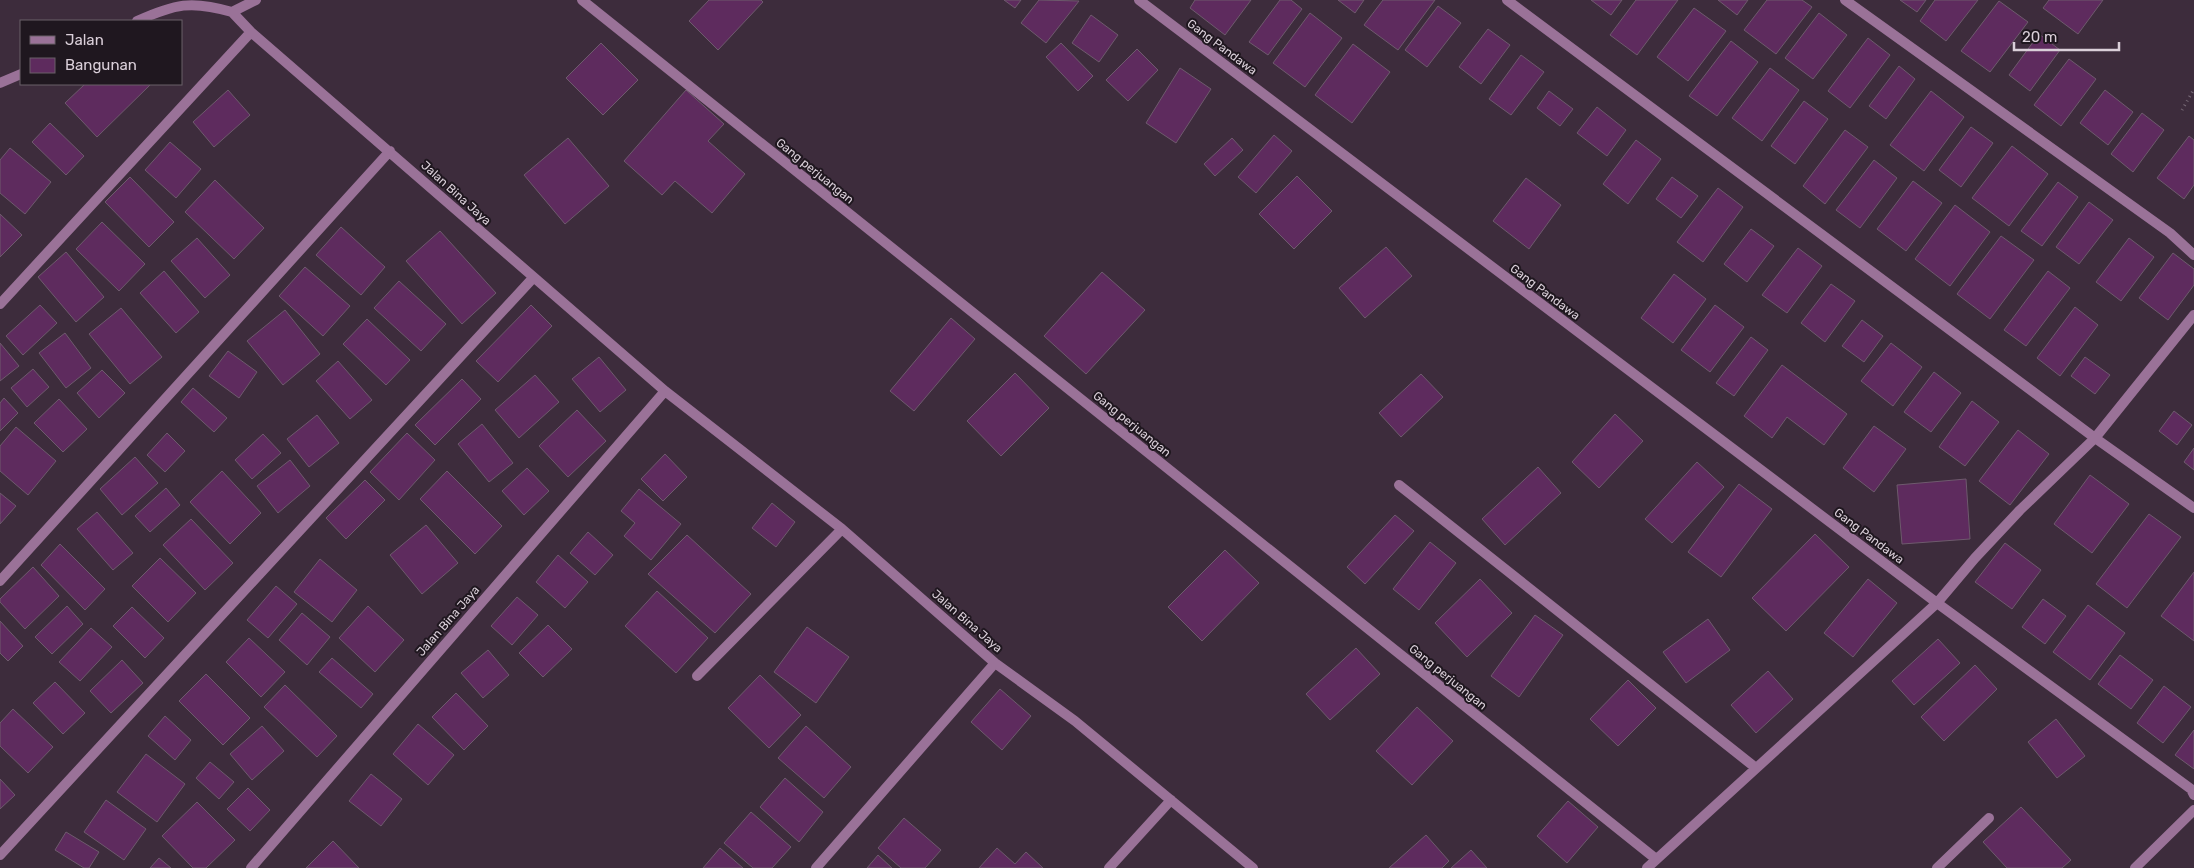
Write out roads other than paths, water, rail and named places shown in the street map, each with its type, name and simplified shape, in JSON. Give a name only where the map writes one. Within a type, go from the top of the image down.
[{"type":"street","points":[[139,20],[168,8],[189,4],[208,5],[232,12],[256,0]]},
{"type":"street","name":"Gang perjuangan","points":[[582,0],[1656,859]]},
{"type":"street","name":"Gang Pandawa","points":[[1139,0],[1937,603],[2191,790],[2194,795]]},
{"type":"street","points":[[1507,0],[2095,438],[2194,508]]},
{"type":"street","points":[[1845,0],[2170,233],[2194,255]]},
{"type":"street","name":"Jalan Bina Jaya","points":[[232,12],[251,32],[665,391],[842,529],[995,662],[1075,721],[1253,868]]},
{"type":"street","points":[[0,304],[251,32]]},
{"type":"street","points":[[0,83],[20,74]]},
{"type":"street","points":[[0,581],[390,151]]},
{"type":"street","points":[[0,855],[533,278]]},
{"type":"street","points":[[1647,868],[1937,603],[2001,530],[2095,438],[2194,315]]},
{"type":"street","name":"Jalan Bina Jaya","points":[[251,868],[665,391]]},
{"type":"street","points":[[1399,485],[1756,768]]},
{"type":"street","points":[[697,676],[842,529]]},
{"type":"street","points":[[816,868],[995,662]]},
{"type":"street","points":[[1109,868],[1171,800]]},
{"type":"street","points":[[2135,868],[2194,810]]},
{"type":"street","points":[[1936,868],[1989,818]]}]
